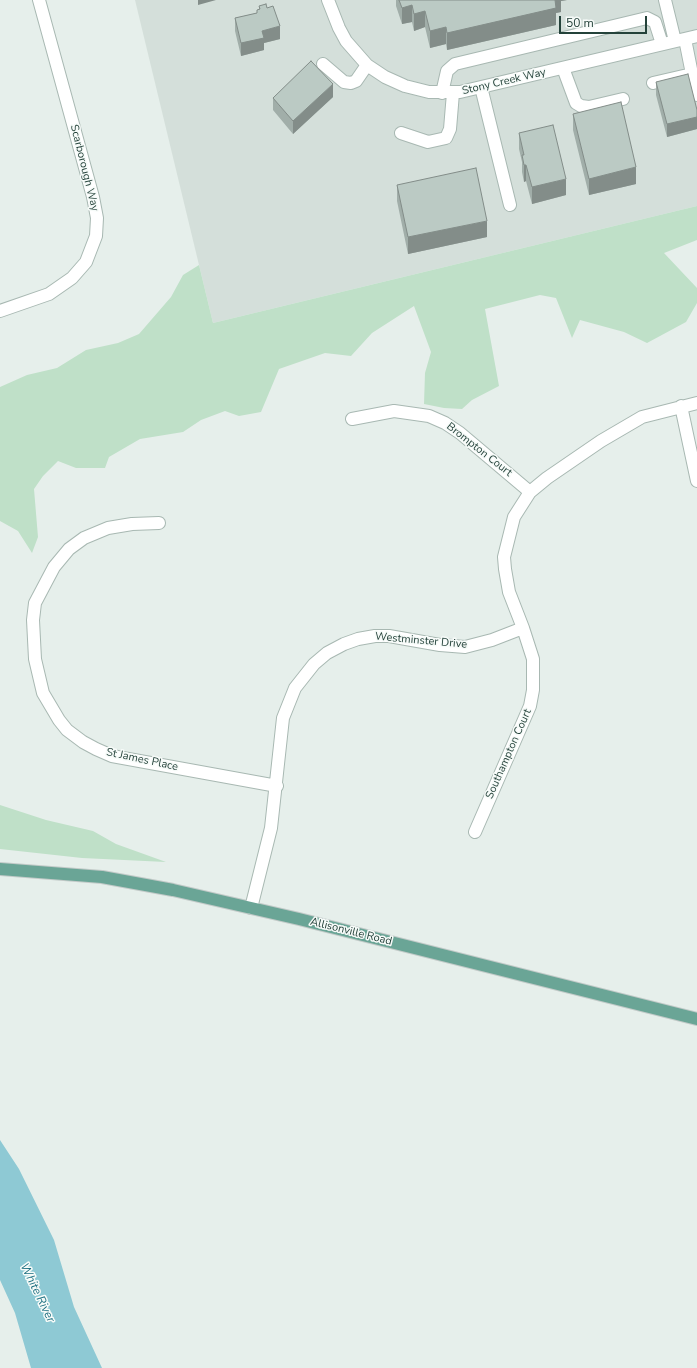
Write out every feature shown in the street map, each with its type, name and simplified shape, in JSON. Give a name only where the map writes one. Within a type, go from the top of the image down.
[{"type":"main road","name":"Allisonville Road","points":[[0,869],[108,878],[173,890],[697,1019]]},
{"type":"street","name":"Scarborough Way","points":[[0,311],[49,294],[72,278],[86,262],[96,236],[97,218],[93,197],[39,0]]},
{"type":"street","name":"Stony Creek Way","points":[[328,0],[338,28],[346,41],[367,64],[385,77],[405,86],[448,93],[481,87],[697,36]]},
{"type":"street","points":[[665,0],[692,74],[697,95]]},
{"type":"street","points":[[401,133],[428,142],[446,138],[450,129],[447,71],[455,64],[647,18],[655,22],[662,44]]},
{"type":"street","points":[[323,64],[344,82],[351,83],[356,81],[367,64]]},
{"type":"street","points":[[563,68],[576,103],[581,106],[589,107],[623,99]]},
{"type":"street","points":[[653,83],[692,74]]},
{"type":"street","points":[[481,87],[510,205]]},
{"type":"street","points":[[524,628],[509,592],[504,557],[514,517],[530,492],[575,458],[642,417],[697,402]]},
{"type":"street","points":[[681,406],[697,481]]},
{"type":"street","name":"Brompton Court","points":[[352,419],[394,411],[429,416],[445,423],[460,433],[530,492]]},
{"type":"street","name":"St James Place","points":[[159,524],[132,524],[108,528],[84,538],[69,549],[54,567],[42,586],[35,603],[33,620],[35,659],[43,693],[59,720],[68,730],[83,742],[112,756],[277,786]]},
{"type":"street","name":"Westminster Drive","points":[[251,908],[271,828],[277,786],[280,734],[287,704],[303,676],[327,653],[344,644],[375,636],[389,636],[440,645],[465,646],[492,640],[524,628]]},
{"type":"street","name":"Southampton Court","points":[[475,832],[530,706],[533,690],[533,659],[524,628]]},
{"type":"shaded area","points":[[135,0],[697,0],[697,206],[213,323]]},
{"type":"green space","points":[[697,206],[697,240],[664,253],[697,288],[697,303],[686,322],[647,343],[624,332],[580,320],[572,338],[556,298],[540,295],[485,309],[499,386],[472,400],[462,409],[444,408],[424,404],[425,373],[431,352],[414,306],[372,333],[351,356],[325,353],[279,369],[261,412],[239,416],[225,411],[201,420],[183,432],[140,439],[109,457],[105,468],[76,468],[58,461],[43,476],[34,489],[38,537],[32,553],[18,531],[0,521],[0,387],[27,375],[57,368],[86,350],[118,343],[139,334],[171,297],[183,275],[199,265],[213,323]]},
{"type":"green space","points":[[0,805],[46,820],[93,831],[116,844],[166,862],[82,858],[0,849]]},
{"type":"water","name":"White River","points":[[0,1140],[19,1169],[54,1240],[74,1307],[102,1368],[31,1368],[15,1313],[0,1280]]},
{"type":"building","points":[[399,0],[555,0],[556,8],[447,33],[446,27],[430,31],[425,11],[414,14],[412,5],[402,8]]},
{"type":"building","points":[[266,4],[267,8],[273,6],[280,26],[262,31],[264,38],[241,43],[235,18],[257,13],[257,10],[260,9],[259,6]]},
{"type":"building","points":[[311,61],[333,84],[293,121],[273,98]]},
{"type":"building","points":[[688,74],[697,110],[697,117],[667,124],[656,82]]},
{"type":"building","points":[[621,102],[636,167],[589,179],[573,114]]},
{"type":"building","points":[[553,125],[566,179],[532,187],[526,165],[524,165],[522,155],[524,155],[519,133]]},
{"type":"building","points":[[476,168],[487,221],[408,237],[397,185]]}]
